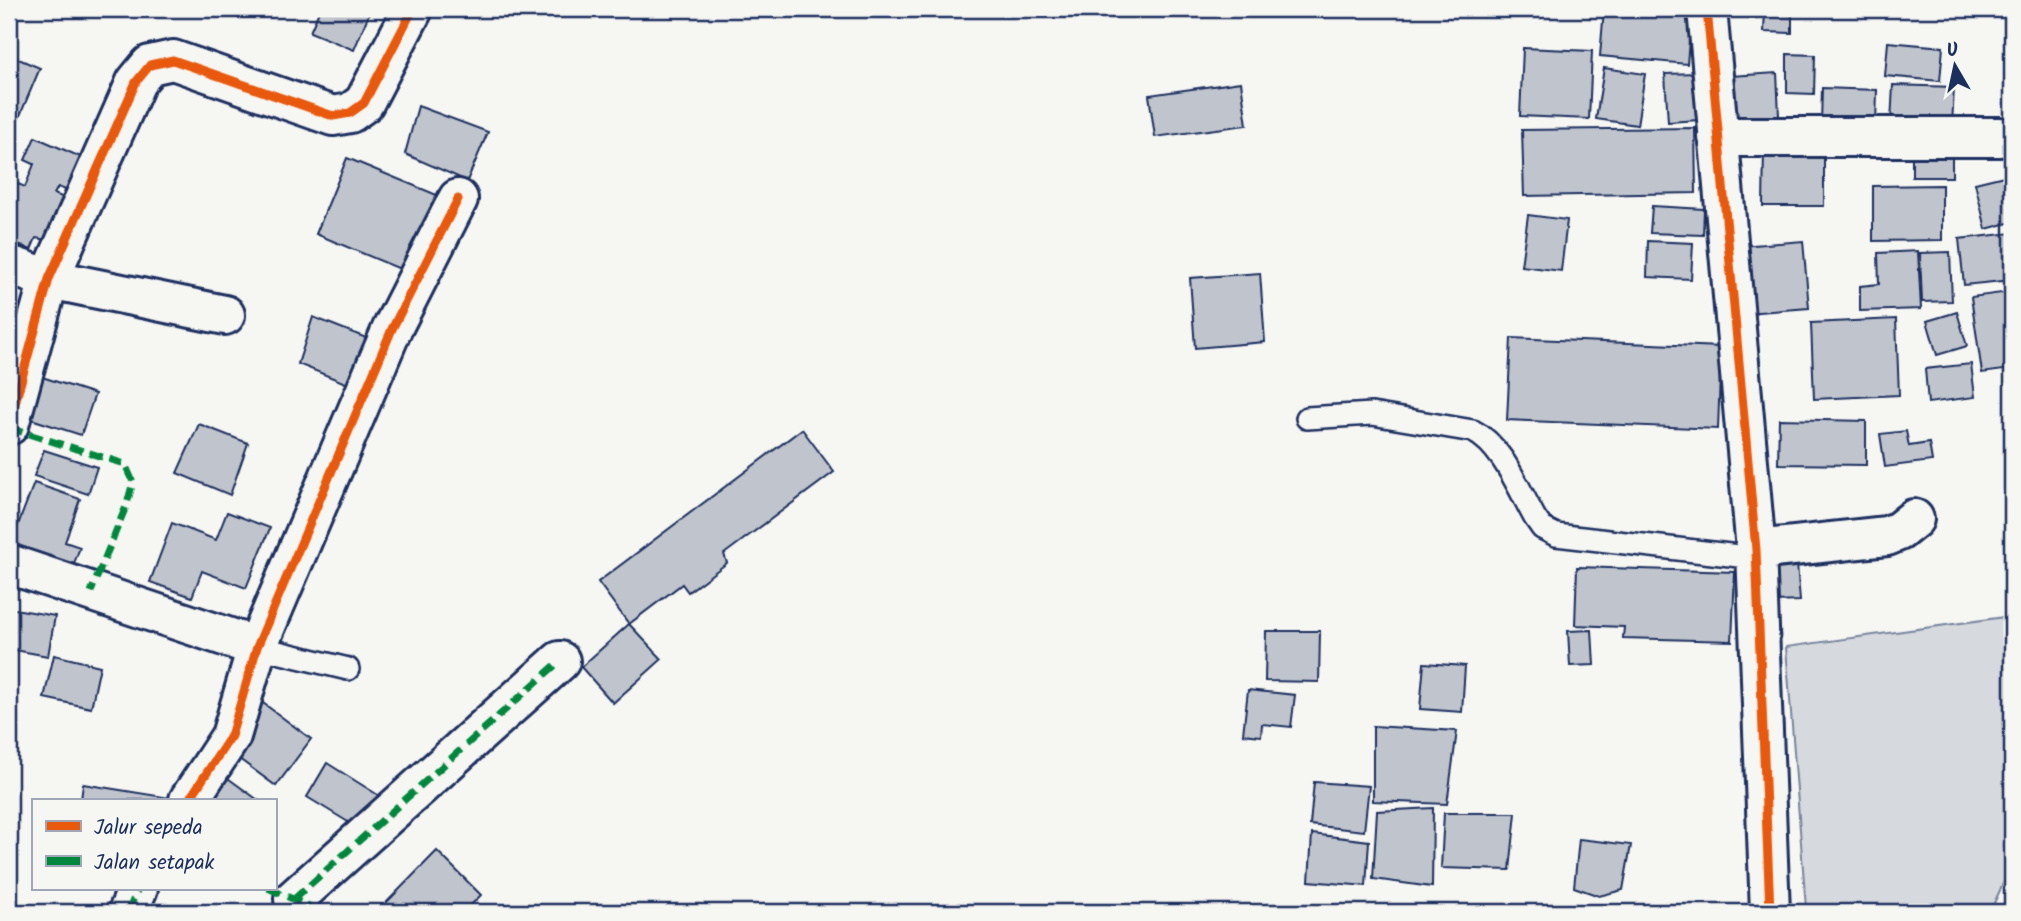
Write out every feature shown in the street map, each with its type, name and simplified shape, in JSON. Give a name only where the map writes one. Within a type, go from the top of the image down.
[{"type":"street","points":[[9,425],[49,279],[136,82],[150,65],[173,60],[333,116],[350,113],[364,103],[412,9]]},
{"type":"street","points":[[1707,9],[1756,554],[1770,912]]},
{"type":"street","points":[[1718,137],[2000,137]]},
{"type":"street","points":[[190,799],[231,736],[257,647],[392,329],[458,199]]},
{"type":"street","points":[[9,265],[49,279],[225,315]]},
{"type":"street","points":[[1756,554],[1887,536],[1899,531],[1914,519]]},
{"type":"street","points":[[9,564],[257,647]]},
{"type":"street","points":[[294,900],[559,661]]},
{"type":"street","points":[[128,912],[137,890]]},
{"type":"lane","points":[[1307,418],[1372,414],[1473,431],[1484,436],[1495,447],[1542,528],[1556,535],[1756,554]]},
{"type":"lane","points":[[257,647],[348,669]]},
{"type":"shaded area","points":[[2012,616],[2012,864],[1990,912],[1868,912],[1806,908],[1786,647]]},
{"type":"building","points":[[320,9],[371,9],[354,50],[310,32]]},
{"type":"building","points":[[1604,9],[1691,16],[1687,64],[1600,56]]},
{"type":"building","points":[[1714,9],[1756,9],[1755,16],[1714,14]]},
{"type":"building","points":[[1765,9],[1792,9],[1792,33],[1764,32]]},
{"type":"building","points":[[1912,9],[2007,9],[2007,14]]},
{"type":"building","points":[[2009,22],[2012,22],[2012,75],[2006,75]]},
{"type":"building","points":[[1888,42],[1943,47],[1940,81],[1885,76]]},
{"type":"building","points":[[1523,48],[1592,51],[1589,119],[1520,116]]},
{"type":"building","points":[[1787,54],[1815,55],[1814,94],[1787,93]]},
{"type":"building","points":[[9,55],[40,68],[11,137],[9,136]]},
{"type":"building","points":[[1604,68],[1645,74],[1637,125],[1596,119]]},
{"type":"building","points":[[1698,73],[1699,120],[1668,122],[1665,74]]},
{"type":"building","points":[[1777,73],[1779,116],[1733,118],[1731,76]]},
{"type":"building","points":[[1241,82],[1247,125],[1155,137],[1149,95]]},
{"type":"building","points":[[1893,85],[1954,87],[1952,126],[1891,123]]},
{"type":"building","points":[[1822,88],[1877,90],[1876,125],[1821,124]]},
{"type":"building","points":[[418,106],[488,132],[467,181],[405,154]]},
{"type":"building","points":[[1695,128],[1696,193],[1524,196],[1522,130]]},
{"type":"building","points":[[35,137],[83,158],[68,191],[58,187],[54,194],[67,199],[48,240],[36,238],[31,250],[9,240],[9,180],[25,187],[34,164],[25,160]]},
{"type":"building","points":[[1764,149],[1824,149],[1824,206],[1763,206]]},
{"type":"building","points":[[1912,153],[1952,153],[1952,177],[1912,177]]},
{"type":"building","points":[[347,158],[449,200],[417,276],[316,234]]},
{"type":"building","points":[[2012,174],[2012,222],[1986,229],[1975,183]]},
{"type":"building","points":[[1942,185],[1942,240],[1873,241],[1873,186]]},
{"type":"building","points":[[1652,206],[1704,209],[1703,235],[1650,233]]},
{"type":"building","points":[[1528,215],[1567,220],[1561,271],[1521,266]]},
{"type":"building","points":[[2012,233],[2012,280],[1964,285],[1959,239]]},
{"type":"building","points":[[1648,241],[1693,243],[1691,279],[1647,277]]},
{"type":"building","points":[[1803,241],[1809,308],[1746,313],[1741,246]]},
{"type":"building","points":[[1918,251],[1921,309],[1860,311],[1860,286],[1879,284],[1878,253]]},
{"type":"building","points":[[1950,252],[1952,301],[1922,302],[1920,253]]},
{"type":"building","points":[[1260,273],[1265,342],[1195,348],[1190,278]]},
{"type":"building","points":[[2009,292],[2012,319],[2007,320],[2012,369],[1982,373],[1971,297]]},
{"type":"building","points":[[9,301],[30,307],[18,350],[9,348]]},
{"type":"building","points":[[1957,312],[1967,346],[1937,355],[1927,321]]},
{"type":"building","points":[[313,317],[379,343],[358,388],[298,364]]},
{"type":"building","points":[[1896,319],[1899,395],[1814,399],[1811,323]]},
{"type":"building","points":[[1511,338],[1721,347],[1718,429],[1507,420]]},
{"type":"building","points":[[1971,364],[1975,397],[1928,403],[1925,369]]},
{"type":"building","points":[[42,377],[95,394],[81,435],[28,418]]},
{"type":"building","points":[[1779,419],[1866,421],[1866,465],[1778,464]]},
{"type":"building","points":[[199,424],[248,443],[230,495],[177,473]]},
{"type":"building","points":[[802,429],[834,472],[724,554],[727,563],[688,592],[682,584],[629,624],[598,582]]},
{"type":"building","points":[[1906,431],[1909,446],[1929,443],[1932,461],[1885,467],[1880,434]]},
{"type":"building","points":[[44,450],[97,467],[88,494],[34,476]]},
{"type":"building","points":[[34,483],[80,499],[65,542],[80,547],[72,569],[10,546]]},
{"type":"building","points":[[227,512],[270,528],[246,588],[202,571],[192,597],[150,582],[172,523],[216,540]]},
{"type":"building","points":[[1796,551],[1800,601],[1774,602],[1770,554]]},
{"type":"building","points":[[1577,567],[1735,572],[1732,641],[1623,638],[1624,627],[1575,625]]},
{"type":"building","points":[[9,608],[55,616],[48,656],[9,649]]},
{"type":"building","points":[[629,624],[662,659],[613,703],[581,667]]},
{"type":"building","points":[[1592,630],[1594,665],[1570,666],[1568,631]]},
{"type":"building","points":[[1266,631],[1320,631],[1319,682],[1265,681]]},
{"type":"building","points":[[54,655],[100,666],[91,708],[44,698]]},
{"type":"building","points":[[1424,663],[1465,666],[1462,712],[1420,709]]},
{"type":"building","points":[[1248,690],[1295,695],[1291,727],[1262,724],[1261,736],[1243,734]]},
{"type":"building","points":[[263,703],[311,739],[276,786],[227,750]]},
{"type":"building","points":[[1373,726],[1457,731],[1447,804],[1373,801]]},
{"type":"building","points":[[327,763],[378,795],[358,828],[307,797]]},
{"type":"building","points":[[225,776],[257,799],[208,799]]},
{"type":"building","points":[[1314,782],[1369,786],[1364,831],[1310,825]]},
{"type":"building","points":[[83,784],[170,798],[170,799],[81,799]]},
{"type":"building","points":[[1433,808],[1432,887],[1373,879],[1377,811]]},
{"type":"building","points":[[1444,813],[1516,813],[1510,870],[1441,868]]},
{"type":"building","points":[[1312,834],[1369,841],[1366,886],[1309,881]]},
{"type":"building","points":[[1579,839],[1631,845],[1623,890],[1599,896],[1574,887]]},
{"type":"building","points":[[437,851],[481,895],[464,912],[389,912],[383,906]]},
{"type":"building","points":[[1618,908],[1679,912],[1618,912]]},
{"type":"marked path","points":[[9,428],[125,464],[133,482],[127,504],[91,592]]},
{"type":"marked path","points":[[294,899],[560,661]]},
{"type":"marked path","points":[[128,912],[137,890]]},
{"type":"marked path","points":[[272,890],[322,912]]},
{"type":"cycle path","points":[[9,425],[49,279],[136,82],[150,65],[173,60],[333,116],[350,113],[364,103],[413,9]]},
{"type":"cycle path","points":[[1707,9],[1756,550],[1770,912]]},
{"type":"cycle path","points":[[190,799],[231,736],[257,647],[392,329],[458,199]]}]
